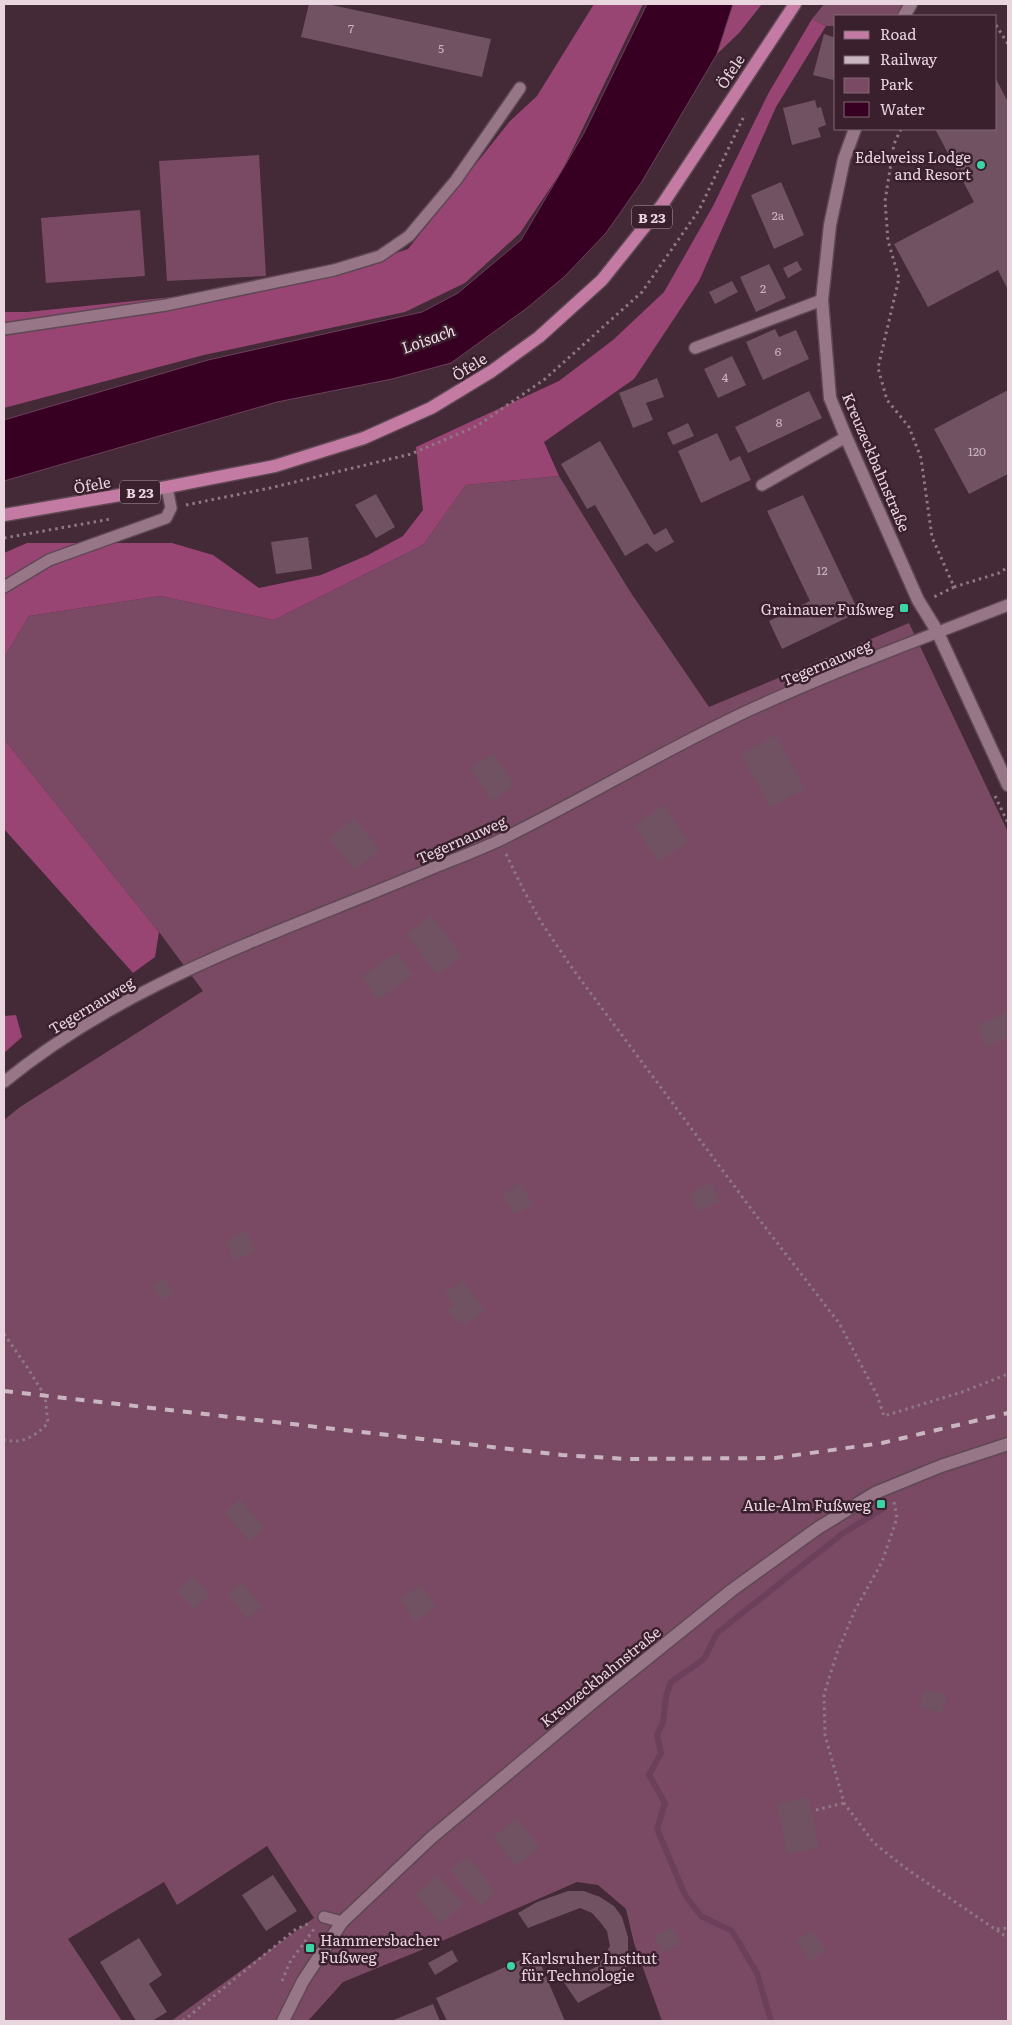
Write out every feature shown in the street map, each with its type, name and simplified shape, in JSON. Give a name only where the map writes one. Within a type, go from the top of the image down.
[{"type":"main road","name":"Öfele","points":[[4,515],[276,466],[364,438],[431,408],[492,371],[539,337],[602,280],[662,205],[795,4]]},
{"type":"street","points":[[905,15],[911,4]]},
{"type":"street","name":"Kreuzeckbahnstraße","points":[[856,130],[844,159],[830,225],[822,300],[830,398],[920,603],[937,631],[1008,786]]},
{"type":"street","name":"Kreuzeckbahnstraße","points":[[283,2021],[307,1974],[342,1922],[431,1838],[598,1698],[732,1590],[818,1528],[888,1486],[1008,1444]]},
{"type":"lane","points":[[4,329],[166,305],[334,270],[380,256],[409,236],[456,180],[520,88]]},
{"type":"lane","points":[[696,348],[822,300]]},
{"type":"lane","points":[[762,485],[846,437]]},
{"type":"lane","points":[[4,587],[49,560],[166,518],[171,508],[167,487]]},
{"type":"lane","name":"Tegernauweg","points":[[4,1082],[36,1056],[110,1008],[172,977],[500,840],[674,746],[755,708],[937,631],[1008,605]]},
{"type":"lane","points":[[324,1917],[342,1922]]},
{"type":"path","points":[[997,27],[1008,44]]},
{"type":"path","points":[[171,508],[270,488],[410,454],[477,426],[545,380],[642,292],[699,210],[747,108]]},
{"type":"path","points":[[901,130],[894,144],[885,201],[888,241],[900,278],[878,368],[887,400],[909,427],[922,458],[932,537],[954,587]]},
{"type":"path","points":[[4,538],[112,518]]},
{"type":"path","points":[[920,603],[954,587],[999,573],[1008,568]]},
{"type":"path","points":[[500,840],[527,897],[572,968],[755,1214],[839,1323],[877,1395],[884,1416],[962,1392],[1008,1374]]},
{"type":"path","points":[[4,1334],[27,1366],[44,1396],[48,1423],[34,1437],[12,1442],[4,1440]]},
{"type":"path","points":[[888,1486],[894,1497],[897,1518],[882,1562],[856,1610],[837,1653],[824,1694],[825,1735],[844,1803],[874,1842],[904,1867],[1008,1938]]},
{"type":"path","points":[[816,1810],[844,1803]]},
{"type":"path","points":[[183,2021],[296,1929],[324,1917]]},
{"type":"path","points":[[996,1929],[1008,1928]]},
{"type":"green space","points":[[824,4],[912,4],[906,15],[834,15],[834,26],[826,26],[812,19]]},
{"type":"green space","points":[[259,155],[266,276],[167,281],[159,161]]},
{"type":"green space","points":[[140,210],[145,276],[46,283],[41,218]]},
{"type":"green space","points":[[559,476],[631,593],[709,707],[909,623],[1008,832],[1008,2021],[662,2021],[634,1943],[626,1909],[598,1885],[577,1882],[343,1982],[308,2021],[171,2021],[314,1918],[267,1846],[177,1905],[164,1882],[68,1939],[122,2021],[4,2021],[4,1120],[20,1107],[203,991],[159,932],[4,739],[4,658],[29,616],[160,596],[274,620],[423,545],[466,485]]},
{"type":"shaded area","points":[[594,4],[643,4],[563,169],[520,233],[465,283],[405,312],[204,355],[4,408],[4,312],[27,312],[306,283],[408,249],[510,121],[537,96]]},
{"type":"shaded area","points":[[733,4],[762,4],[739,33],[717,54]]},
{"type":"shaded area","points":[[812,19],[826,26],[776,107],[699,281],[634,379],[544,442],[559,476],[466,485],[423,545],[274,620],[160,596],[29,616],[4,658],[4,553],[27,543],[172,543],[213,555],[259,588],[321,575],[368,555],[403,536],[423,510],[416,447],[559,381],[613,340],[664,292],[713,206],[768,94]]},
{"type":"shaded area","points":[[4,739],[159,932],[155,957],[133,973],[4,829]]},
{"type":"shaded area","points":[[16,1015],[22,1037],[4,1053],[4,1016]]},
{"type":"water","name":"Loisach","points":[[647,4],[733,4],[717,54],[641,183],[606,233],[564,277],[527,308],[451,363],[392,379],[277,402],[4,481],[4,420],[208,360],[422,312],[458,293],[521,240],[584,133]]},
{"type":"building","points":[[309,4],[327,4],[491,39],[482,77],[301,37]]},
{"type":"building","points":[[824,34],[834,37],[833,80],[813,75]]},
{"type":"building","name":"Edelweiss Lodge and Resort","points":[[997,81],[1008,102],[1008,290],[998,270],[928,307],[894,244],[974,202],[936,130],[997,130]]},
{"type":"building","points":[[815,100],[817,108],[821,107],[826,125],[818,128],[821,137],[792,145],[783,108]]},
{"type":"building","points":[[781,182],[804,235],[774,249],[751,195]]},
{"type":"building","points":[[797,261],[802,270],[788,278],[783,268]]},
{"type":"building","points":[[769,264],[786,298],[756,312],[740,277]]},
{"type":"building","points":[[732,281],[738,292],[715,304],[709,292]]},
{"type":"building","points":[[775,329],[779,337],[796,330],[809,359],[763,380],[746,342]]},
{"type":"building","points":[[732,356],[746,385],[718,398],[704,369]]},
{"type":"building","points":[[657,378],[664,397],[646,403],[653,420],[633,428],[619,393]]},
{"type":"building","points":[[1008,390],[1008,474],[969,494],[934,429]]},
{"type":"building","points":[[809,391],[822,418],[748,453],[735,427]]},
{"type":"building","points":[[688,423],[694,436],[673,445],[667,433]]},
{"type":"building","points":[[717,433],[730,461],[740,456],[751,480],[701,503],[678,451]]},
{"type":"building","points":[[600,441],[654,535],[666,528],[674,542],[656,552],[647,543],[625,556],[595,505],[587,509],[561,464]]},
{"type":"building","points":[[376,494],[395,527],[376,538],[355,505]]},
{"type":"building","points":[[803,495],[859,612],[782,649],[769,621],[810,601],[767,511]]},
{"type":"building","points":[[308,537],[312,569],[276,574],[271,542]]},
{"type":"building","points":[[776,735],[805,789],[770,808],[741,754]]},
{"type":"building","points":[[493,753],[515,785],[492,801],[470,768]]},
{"type":"building","points":[[664,805],[688,842],[658,862],[634,825]]},
{"type":"building","points":[[355,818],[380,851],[354,870],[329,838]]},
{"type":"building","points":[[431,915],[462,956],[437,975],[406,934]]},
{"type":"building","points":[[397,952],[413,975],[378,1000],[361,977]]},
{"type":"building","points":[[1008,1011],[1008,1037],[987,1047],[977,1026]]},
{"type":"building","points":[[520,1183],[533,1204],[515,1215],[502,1195]]},
{"type":"building","points":[[712,1183],[720,1202],[698,1212],[689,1193]]},
{"type":"building","points":[[247,1231],[256,1251],[234,1261],[225,1241]]},
{"type":"building","points":[[165,1278],[174,1293],[161,1301],[152,1286]]},
{"type":"building","points":[[463,1280],[485,1311],[465,1325],[461,1320],[457,1323],[447,1309],[453,1305],[445,1293]]},
{"type":"building","points":[[240,1499],[265,1528],[250,1542],[224,1513]]},
{"type":"building","points":[[193,1576],[210,1595],[194,1609],[177,1591]]},
{"type":"building","points":[[242,1582],[262,1607],[247,1619],[227,1594]]},
{"type":"building","points":[[421,1585],[436,1607],[415,1622],[400,1599]]},
{"type":"building","points":[[925,1689],[947,1695],[942,1713],[919,1706]]},
{"type":"building","points":[[809,1797],[819,1848],[787,1854],[777,1804]]},
{"type":"building","points":[[516,1818],[540,1847],[516,1866],[493,1837]]},
{"type":"building","points":[[469,1856],[496,1893],[480,1906],[450,1870]]},
{"type":"building","points":[[273,1875],[297,1911],[266,1931],[242,1895]]},
{"type":"building","points":[[437,1875],[463,1904],[440,1924],[415,1895]]},
{"type":"building","points":[[568,1891],[584,1891],[600,1897],[614,1906],[622,1917],[628,1937],[628,1964],[619,1981],[578,2003],[563,1981],[579,1976],[596,1967],[610,1946],[607,1931],[592,1913],[580,1908],[528,1928],[518,1913],[537,1902]]},
{"type":"building","points":[[672,1927],[681,1944],[662,1953],[654,1936]]},
{"type":"building","points":[[812,1930],[826,1951],[810,1961],[796,1941]]},
{"type":"building","points":[[139,1938],[162,1975],[149,1984],[167,2012],[152,2021],[136,2021],[100,1962]]},
{"type":"building","points":[[452,1950],[458,1961],[435,1975],[428,1963]]},
{"type":"building","points":[[536,1953],[565,2021],[447,2021],[436,1998]]},
{"type":"building","points":[[433,2004],[440,2021],[391,2021]]},
{"type":"waterway","points":[[771,2021],[757,1973],[732,1931],[701,1916],[685,1895],[657,1829],[665,1803],[649,1775],[661,1753],[657,1735],[663,1722],[666,1696],[671,1682],[704,1659],[717,1633],[842,1534],[884,1508]]},
{"type":"railway","points":[[4,1391],[562,1455],[627,1459],[775,1458],[882,1443],[1008,1413]]},
{"type":"place","name":"Edelweiss Lodge and Resort","points":[[981,165]]},
{"type":"place","name":"Grainauer Fußweg","points":[[904,608]]},
{"type":"place","name":"Aule-Alm Fußweg","points":[[881,1504]]},
{"type":"place","name":"Hammersbacher Fußweg","points":[[310,1948]]},
{"type":"place","name":"Karlsruher Institut für Technologie","points":[[511,1966]]}]
